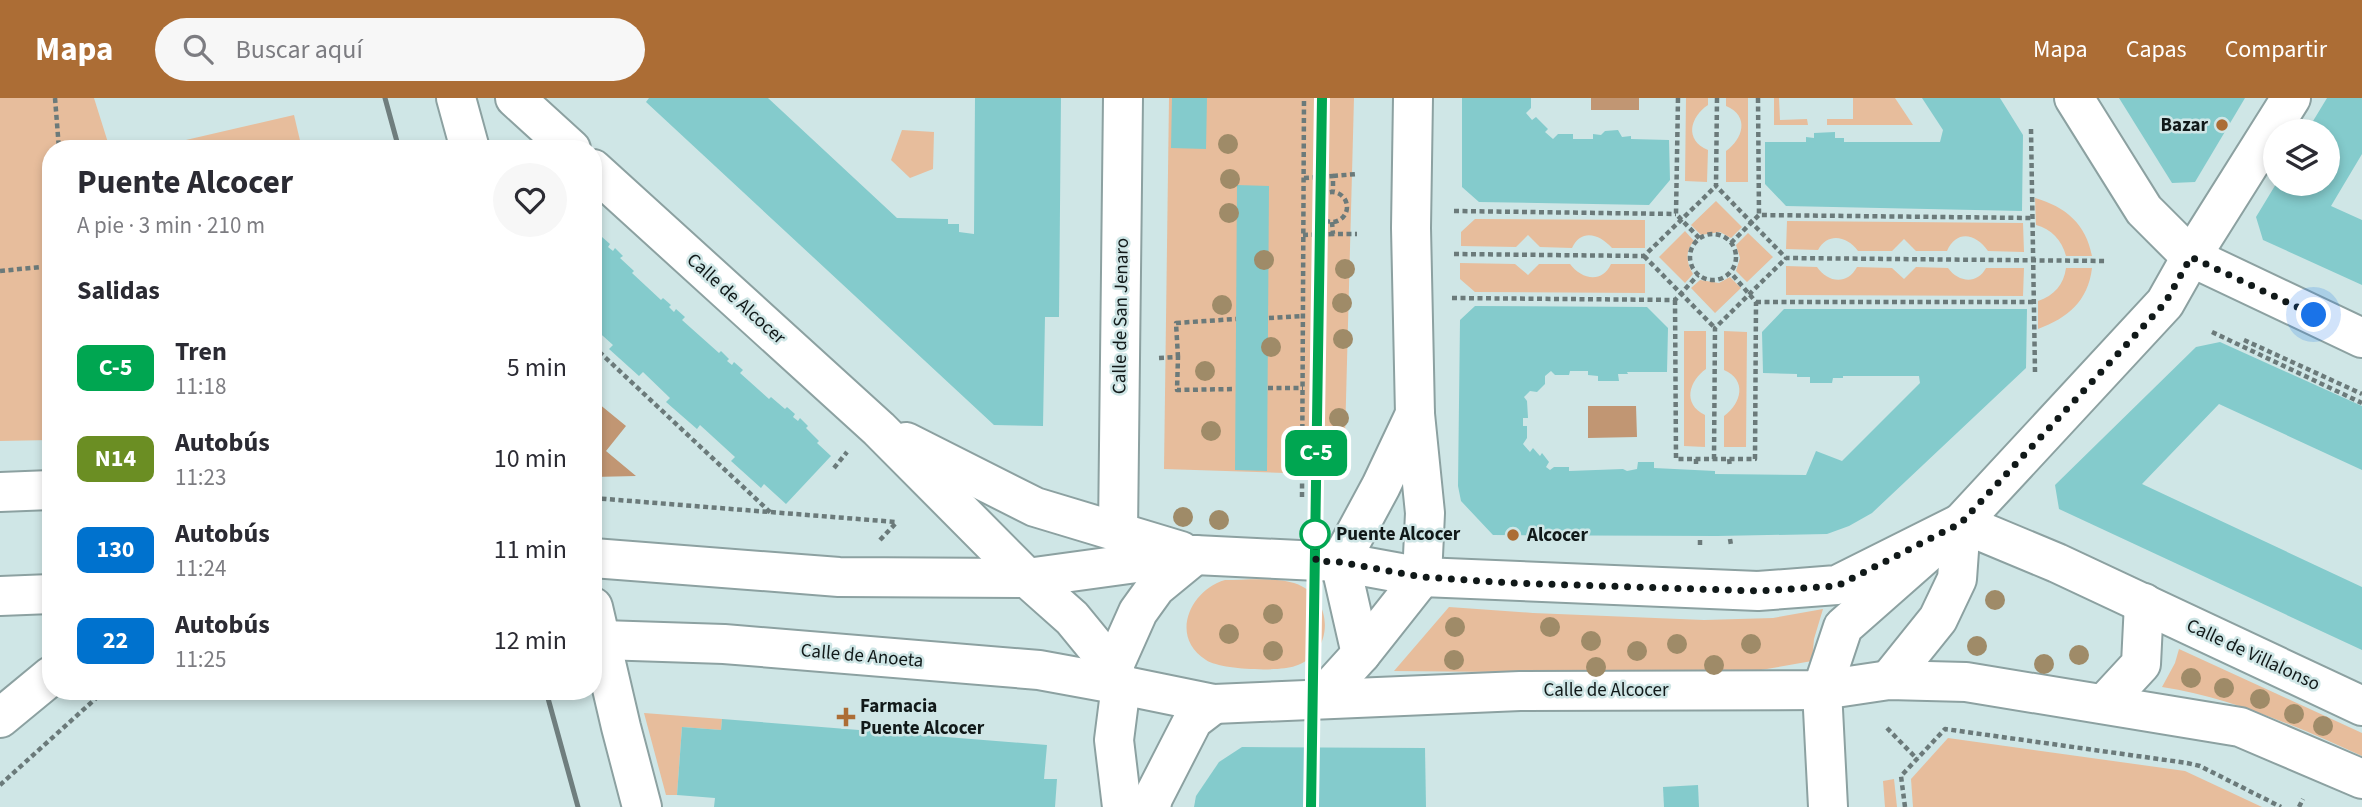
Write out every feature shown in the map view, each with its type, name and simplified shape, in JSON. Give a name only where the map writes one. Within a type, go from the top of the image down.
[{"type":"street","points":[[456,98],[468,140]]},
{"type":"street","points":[[515,98],[561,140]]},
{"type":"street","name":"Calle de San Jenaro","points":[[1118,533],[1124,98]]},
{"type":"street","points":[[1322,697],[1361,654],[1422,577],[1425,513],[1415,414],[1411,228],[1413,98]]},
{"type":"street","points":[[2074,98],[2144,210],[2191,257],[2362,338]]},
{"type":"street","points":[[1828,807],[1822,690],[1843,626],[1961,523],[2165,303],[2291,98]]},
{"type":"street","name":"Calle de Alcocer","points":[[602,177],[879,429],[1027,578],[1072,618],[1117,677],[1214,704],[1322,697],[1520,691],[1822,690],[1889,680]]},
{"type":"street","points":[[1361,654],[1340,562],[1381,486],[1415,414]]},
{"type":"street","name":"Calle de Alcocer","points":[[879,429],[1035,507],[1195,555]]},
{"type":"street","points":[[0,492],[42,490]]},
{"type":"street","points":[[1889,680],[1938,619],[1957,579],[1961,523]]},
{"type":"street","name":"Calle de Alcocer","points":[[1027,578],[1195,555],[1340,562],[1422,577],[1758,591],[1837,586],[1961,523]]},
{"type":"street","name":"Calle de Villalonso","points":[[1961,523],[2057,563],[2362,706]]},
{"type":"street","points":[[1122,807],[1114,740],[1117,677],[1138,612],[1156,587],[1195,555]]},
{"type":"street","points":[[602,559],[839,577],[1027,578]]},
{"type":"street","points":[[0,596],[42,594]]},
{"type":"street","points":[[2104,704],[2141,664],[2144,603]]},
{"type":"street","name":"Calle de Anoeta","points":[[602,625],[724,645],[1117,677]]},
{"type":"street","points":[[602,642],[642,807]]},
{"type":"street","points":[[1889,680],[1966,682],[2240,727],[2362,779]]},
{"type":"street","points":[[0,718],[42,683]]},
{"type":"street","points":[[1152,807],[1153,798],[1193,720],[1214,704]]},
{"type":"path","points":[[55,98],[58,140]]},
{"type":"path","points":[[1303,497],[1304,98]]},
{"type":"path","points":[[1676,214],[1678,98]]},
{"type":"path","points":[[1717,98],[1716,186],[1786,258]]},
{"type":"path","points":[[1731,243],[1759,215],[1758,98]]},
{"type":"path","points":[[2031,129],[2035,372]]},
{"type":"path","points":[[1304,178],[1357,174]]},
{"type":"path","points":[[1333,176],[1334,190]]},
{"type":"path","points":[[1454,254],[1644,256],[1716,186]]},
{"type":"path","points":[[1334,190],[1344,196],[1350,207],[1340,220],[1332,222],[1324,220],[1318,214],[1316,205],[1322,195],[1334,190]]},
{"type":"path","points":[[1303,205],[1316,205]]},
{"type":"path","points":[[1454,211],[1676,214],[1700,239]]},
{"type":"path","points":[[1759,215],[2032,218]]},
{"type":"path","points":[[1332,222],[1333,234]]},
{"type":"path","points":[[1303,235],[1357,234]]},
{"type":"path","points":[[1709,234],[1719,235],[1731,243],[1737,259],[1731,273],[1718,280],[1708,280],[1698,275],[1692,267],[1690,257],[1693,246],[1700,239],[1709,234]]},
{"type":"path","points":[[1644,256],[1715,328]]},
{"type":"path","points":[[1714,459],[1715,328],[1786,258],[2106,261]]},
{"type":"path","points":[[0,271],[42,267]]},
{"type":"path","points":[[1698,275],[1675,300],[1676,458],[1755,459],[1756,302],[1731,273]]},
{"type":"path","points":[[1452,298],[1675,300]]},
{"type":"path","points":[[1756,302],[2034,302]]},
{"type":"path","points":[[1269,317],[1303,316]]},
{"type":"path","points":[[1236,319],[1176,323],[1177,390],[1236,389]]},
{"type":"path","points":[[2212,332],[2362,403]]},
{"type":"path","points":[[2244,340],[2362,394]]},
{"type":"path","points":[[602,354],[771,513]]},
{"type":"path","points":[[1151,358],[1178,357]]},
{"type":"path","points":[[1268,388],[1303,388]]},
{"type":"path","points":[[834,468],[847,452]]},
{"type":"path","points":[[1696,459],[1696,467]]},
{"type":"path","points":[[1730,459],[1730,467]]},
{"type":"path","points":[[602,499],[896,523]]},
{"type":"path","points":[[0,785],[94,700]]},
{"type":"path","points":[[1887,728],[1917,759]]},
{"type":"path","points":[[1905,807],[1901,776],[1945,729],[2200,766],[2281,807]]},
{"type":"path","points":[[2299,807],[2303,799]]},
{"type":"shaded area","points":[[0,98],[94,98],[107,140],[42,140],[42,440],[0,441]]},
{"type":"shaded area","points":[[1169,98],[1354,98],[1344,475],[1164,469]]},
{"type":"shaded area","points":[[1591,98],[1639,98],[1639,110],[1591,110]]},
{"type":"shaded area","points":[[1686,98],[1708,98],[1708,105],[1697,116],[1692,128],[1695,140],[1708,150],[1707,182],[1685,181]]},
{"type":"shaded area","points":[[1726,98],[1748,98],[1748,182],[1726,182],[1726,151],[1740,134],[1741,121],[1734,110],[1726,106]]},
{"type":"shaded area","points":[[1774,98],[1779,98],[1780,120],[1807,119],[1808,125],[1774,125]]},
{"type":"shaded area","points":[[1853,98],[1895,98],[1913,125],[1827,125],[1827,119],[1853,119]]},
{"type":"shaded area","points":[[294,115],[300,140],[186,140]]},
{"type":"shaded area","points":[[902,130],[934,132],[933,169],[910,178],[891,160]]},
{"type":"shaded area","points":[[2035,198],[2056,206],[2073,218],[2085,235],[2092,256],[2066,256],[2055,236],[2036,225]]},
{"type":"shaded area","points":[[1716,201],[1742,227],[1731,238],[1720,232],[1701,235],[1691,225]]},
{"type":"shaded area","points":[[1475,219],[1645,220],[1645,248],[1612,248],[1602,239],[1591,235],[1580,238],[1572,248],[1540,247],[1528,235],[1516,247],[1461,246],[1461,232]]},
{"type":"shaded area","points":[[1787,221],[2023,223],[2024,252],[1988,251],[1978,241],[1967,236],[1956,239],[1947,251],[1916,251],[1904,239],[1892,251],[1858,251],[1849,242],[1838,238],[1827,240],[1818,250],[1786,249]]},
{"type":"shaded area","points":[[1685,231],[1694,241],[1689,248],[1688,257],[1693,274],[1685,283],[1659,257]]},
{"type":"shaded area","points":[[1748,233],[1773,257],[1747,282],[1736,271],[1740,258],[1736,245]]},
{"type":"shaded area","points":[[1460,263],[1515,264],[1528,275],[1539,264],[1570,264],[1580,273],[1591,277],[1602,275],[1611,264],[1645,264],[1645,293],[1475,292],[1460,279]]},
{"type":"shaded area","points":[[1786,266],[1817,267],[1826,276],[1837,280],[1848,277],[1857,267],[1892,268],[1904,279],[1916,267],[1948,268],[1967,280],[1978,277],[1986,268],[2024,268],[2023,296],[1786,295]]},
{"type":"shaded area","points":[[2066,268],[2092,268],[2086,290],[2067,314],[2038,329],[2038,301],[2057,289]]},
{"type":"shaded area","points":[[1730,277],[1741,288],[1715,313],[1691,288],[1700,280],[1719,283]]},
{"type":"shaded area","points":[[1684,331],[1706,331],[1706,369],[1695,380],[1691,392],[1693,405],[1705,415],[1705,447],[1684,446]]},
{"type":"shaded area","points":[[1724,331],[1747,332],[1746,447],[1724,447],[1724,416],[1735,405],[1739,386],[1731,374],[1724,370]]},
{"type":"shaded area","points":[[602,406],[626,426],[606,451],[636,476],[602,477]]},
{"type":"shaded area","points":[[1588,406],[1636,406],[1637,437],[1588,438]]},
{"type":"shaded area","points":[[1225,580],[1278,580],[1294,583],[1307,590],[1317,600],[1323,612],[1323,638],[1317,650],[1308,660],[1295,666],[1276,669],[1236,668],[1206,660],[1188,639],[1188,615],[1202,593]]},
{"type":"shaded area","points":[[1449,607],[1704,620],[1773,618],[1823,609],[1814,639],[1812,661],[1761,670],[1703,674],[1394,671]]},
{"type":"shaded area","points":[[2179,649],[2362,733],[2362,756],[2289,724],[2239,706],[2162,687]]},
{"type":"shaded area","points":[[644,713],[722,719],[721,730],[682,727],[677,795],[666,795]]},
{"type":"shaded area","points":[[1948,738],[2185,771],[2262,807],[1913,807],[1911,779]]},
{"type":"shaded area","points":[[1894,779],[1897,807],[1885,807],[1883,781]]},
{"type":"building","points":[[649,98],[768,98],[897,218],[948,219],[948,224],[959,224],[959,232],[974,234],[975,98],[1061,98],[1059,317],[1045,317],[1043,426],[994,425],[646,102]]},
{"type":"building","points":[[1172,98],[1207,98],[1206,149],[1171,148]]},
{"type":"building","points":[[1462,98],[1531,98],[1531,108],[1526,113],[1532,120],[1536,117],[1548,129],[1545,132],[1553,139],[1558,134],[1573,134],[1573,139],[1593,139],[1593,134],[1601,135],[1605,131],[1618,130],[1622,137],[1631,136],[1631,139],[1669,140],[1670,180],[1649,205],[1479,202],[1462,187]]},
{"type":"building","points":[[1922,98],[2000,98],[2023,135],[2022,211],[1786,206],[1765,184],[1765,142],[1806,142],[1806,137],[1814,138],[1814,133],[1835,132],[1835,138],[1844,138],[1844,142],[1940,142],[1943,130]]},
{"type":"building","points":[[2119,98],[2245,98],[2195,182],[2172,183]]},
{"type":"building","points":[[2327,98],[2362,98],[2362,154],[2340,191],[2340,119],[2314,119]]},
{"type":"building","points":[[1237,185],[1269,186],[1267,471],[1235,470]]},
{"type":"building","points":[[2269,196],[2337,196],[2331,206],[2362,220],[2362,285],[2263,240],[2256,217]]},
{"type":"building","points":[[602,237],[610,244],[608,247],[613,251],[615,248],[623,256],[620,258],[634,271],[632,273],[661,300],[663,298],[671,305],[669,307],[674,312],[676,309],[685,317],[682,320],[719,353],[721,351],[729,359],[727,361],[732,365],[734,362],[743,370],[740,373],[769,399],[771,397],[785,409],[787,407],[798,421],[800,418],[819,441],[817,443],[831,456],[786,504],[764,484],[761,488],[731,461],[735,457],[700,425],[697,429],[666,402],[670,398],[643,372],[639,376],[609,349],[613,345],[602,335]]},
{"type":"building","points":[[1475,306],[1647,307],[1668,328],[1667,372],[1627,372],[1628,374],[1618,374],[1619,381],[1598,381],[1598,376],[1588,375],[1588,371],[1570,371],[1569,375],[1555,375],[1551,371],[1545,376],[1545,384],[1537,392],[1530,391],[1524,397],[1527,401],[1528,418],[1523,418],[1523,426],[1527,426],[1527,438],[1523,444],[1530,452],[1533,448],[1540,456],[1542,453],[1549,462],[1546,467],[1550,470],[1554,467],[1569,467],[1569,471],[1627,471],[1637,469],[1638,462],[1654,462],[1654,468],[1715,471],[1715,474],[1806,475],[1816,451],[1842,461],[1920,383],[1919,376],[1843,376],[1833,378],[1832,383],[1810,383],[1810,377],[1797,377],[1797,374],[1763,373],[1762,332],[1784,309],[2027,309],[2026,368],[1872,513],[1827,534],[1493,535],[1461,501],[1458,486],[1460,320]]},
{"type":"building","points":[[2220,342],[2362,406],[2362,470],[2219,404],[2142,484],[2362,587],[2362,650],[2059,509],[2055,485],[2196,347]]},
{"type":"building","points":[[722,719],[1047,745],[1044,779],[1057,779],[1055,807],[714,807],[715,798],[677,795],[682,727],[721,730]]},
{"type":"building","points":[[1242,747],[1425,748],[1426,807],[1194,807],[1196,796],[1219,762]]},
{"type":"building","points":[[1698,785],[1699,807],[1664,807],[1663,787]]},
{"type":"railway","points":[[385,98],[397,140]]},
{"type":"railway","points":[[548,700],[578,807]]},
{"type":"train","name":"C-5","points":[[1311,807],[1322,98]]},
{"type":"place","name":"Bazar","points":[[2222,125]]},
{"type":"place","name":"Puente Alcocer","points":[[1315,534]]},
{"type":"place","name":"Alcocer","points":[[1513,535]]},
{"type":"place","name":"Farmacia Puente Alcocer","points":[[846,717]]},
{"type":"route","points":[[1315,534],[1316,561],[1340,562],[1422,577],[1512,583],[1758,591],[1837,586],[1961,523],[2165,303],[2191,257],[2314,315]]}]
